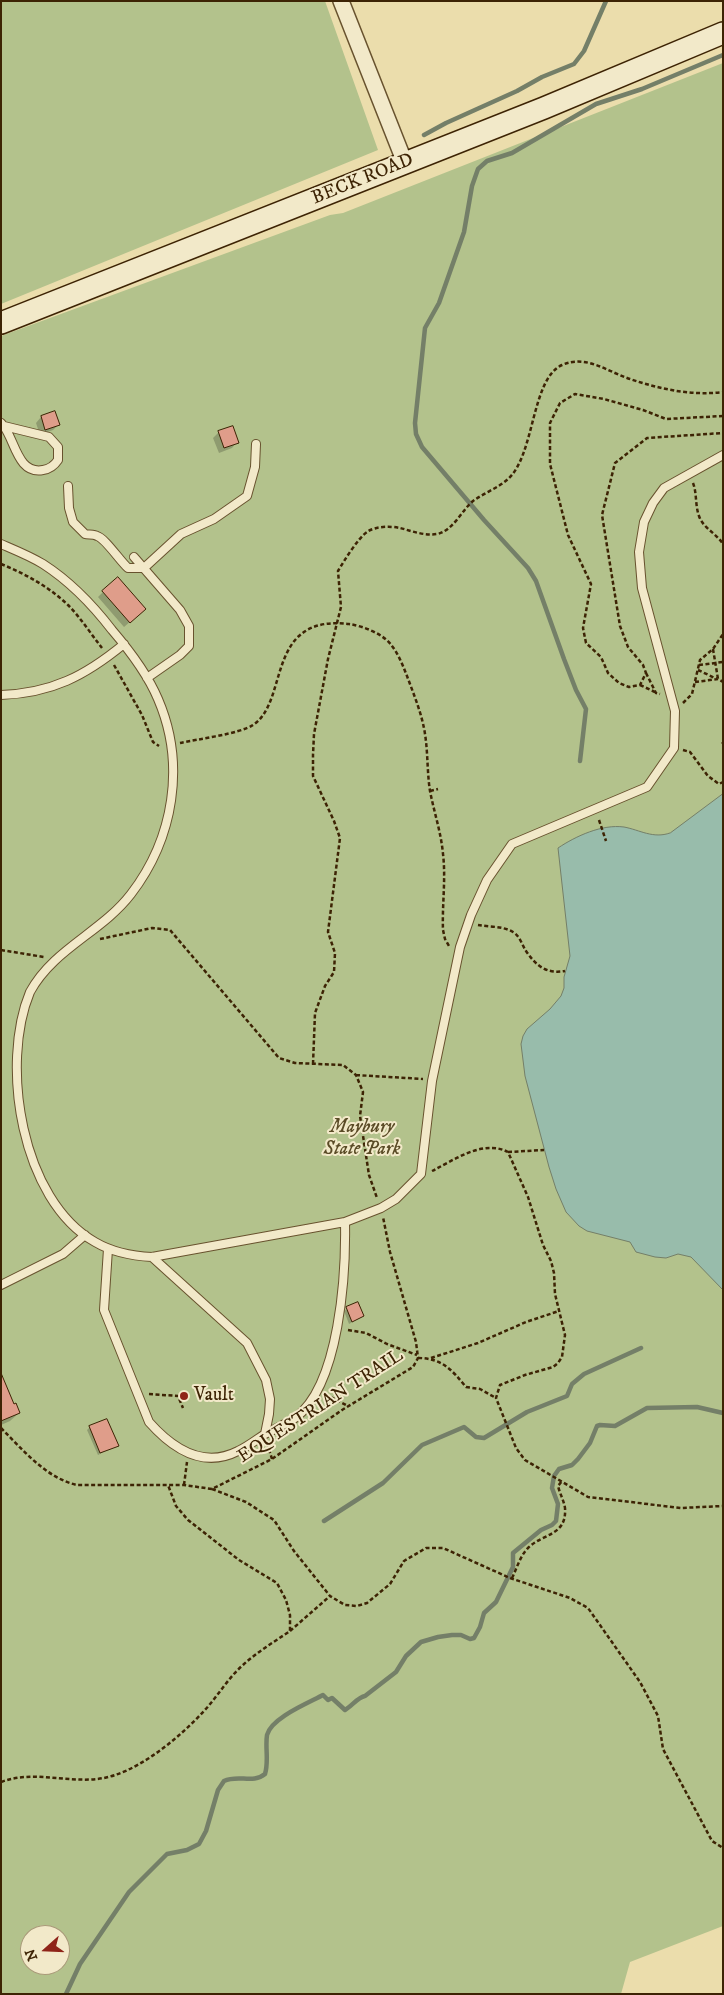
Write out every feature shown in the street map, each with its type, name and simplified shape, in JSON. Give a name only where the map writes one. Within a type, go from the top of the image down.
[{"type":"main road","name":"BECK ROAD","points":[[1,323],[405,163],[723,33]]},
{"type":"street","points":[[341,1],[405,163]]},
{"type":"lane","points":[[3,424],[49,437],[58,447],[58,460],[50,469],[33,470],[19,458],[3,424]]},
{"type":"lane","points":[[68,486],[69,508],[73,522],[85,534],[98,536],[128,568],[144,568],[181,534],[214,519],[247,496],[255,467],[256,444]]},
{"type":"lane","points":[[1,544],[40,562],[62,577],[87,600],[124,644],[147,678],[164,714],[171,744],[174,777],[171,807],[164,836],[149,867],[131,894],[115,912],[55,960],[36,981],[19,1014],[12,1050],[11,1083],[20,1129],[40,1182],[61,1212],[85,1235],[108,1249],[136,1256],[152,1257],[345,1222],[381,1208],[396,1199],[421,1174],[432,1080],[460,950],[487,880],[512,844],[647,787],[674,748],[675,711],[642,588],[639,552],[644,522],[653,503],[664,488],[723,455]]},
{"type":"lane","points":[[134,557],[180,610],[189,626],[189,646],[180,655],[147,678]]},
{"type":"lane","points":[[1,695],[35,691],[63,684],[75,678],[124,644]]},
{"type":"lane","points":[[108,1249],[104,1310],[149,1422],[162,1437],[182,1452],[201,1458],[221,1458],[238,1452],[296,1417],[313,1398],[319,1388],[329,1366],[336,1329],[346,1256],[345,1222]]},
{"type":"lane","points":[[1,1285],[63,1254],[85,1235]]},
{"type":"lane","points":[[152,1257],[247,1343],[266,1380],[269,1407],[265,1434]]},
{"type":"path","points":[[313,1064],[315,1013],[325,986],[334,972],[335,953],[328,932],[340,838],[313,776],[314,734],[328,659],[341,607],[338,571],[367,532],[381,527],[398,527],[416,533],[439,534],[451,525],[473,501],[510,478],[521,457],[535,417],[541,389],[548,377],[561,365],[576,362],[594,364],[630,379],[681,392],[723,392]]},
{"type":"path","points":[[656,693],[640,686],[629,687],[619,684],[608,673],[601,657],[586,643],[582,628],[591,584],[568,534],[550,464],[550,423],[560,403],[575,394],[604,399],[643,410],[666,419],[723,416]]},
{"type":"path","points":[[640,686],[646,673],[643,665],[628,647],[620,626],[602,515],[615,463],[647,438],[723,433]]},
{"type":"path","points":[[689,473],[694,487],[699,516],[708,530],[718,537],[723,544]]},
{"type":"path","points":[[1,564],[22,572],[48,588],[68,606],[108,656],[124,680],[153,742],[158,746],[242,729],[252,725],[269,706],[279,669],[290,648],[300,636],[316,626],[337,622],[357,625],[374,632],[392,644],[399,656],[421,717],[425,736],[430,791],[443,854],[443,930],[448,945],[460,950]]},
{"type":"path","points":[[675,711],[692,694],[700,660],[713,649],[723,634]]},
{"type":"path","points":[[713,649],[718,680]]},
{"type":"path","points":[[699,665],[716,661],[723,662]]},
{"type":"path","points":[[698,670],[723,682]]},
{"type":"path","points":[[695,682],[718,680]]},
{"type":"path","points":[[674,748],[690,752],[708,776],[719,784],[723,782]]},
{"type":"path","points":[[430,791],[438,789]]},
{"type":"path","points":[[599,820],[606,841]]},
{"type":"path","points":[[470,923],[514,932],[527,953],[545,971],[553,973],[565,971]]},
{"type":"path","points":[[95,940],[152,928],[170,930],[279,1058],[295,1063],[342,1065],[356,1075],[432,1080]]},
{"type":"path","points":[[1,950],[55,960]]},
{"type":"path","name":"EQUESTRIAN TRAIL","points":[[212,1489],[272,1459],[348,1406],[413,1367],[417,1355],[416,1342],[390,1252],[381,1208],[369,1175],[360,1116],[363,1092],[356,1075]]},
{"type":"path","points":[[421,1174],[432,1171],[463,1155],[486,1148],[501,1149],[508,1152],[544,1150]]},
{"type":"path","points":[[508,1152],[528,1196],[543,1245],[551,1262],[554,1273],[554,1294],[565,1335],[562,1357],[553,1367],[500,1385],[496,1398],[516,1448],[526,1460],[588,1497],[681,1508],[723,1506]]},
{"type":"path","points":[[336,1329],[366,1333],[387,1344],[423,1358],[431,1358],[478,1343],[526,1322],[559,1311]]},
{"type":"path","points":[[417,1355],[423,1358]]},
{"type":"path","points":[[431,1358],[450,1369],[466,1387],[480,1388],[496,1398]]},
{"type":"path","points":[[319,1388],[332,1399],[348,1406]]},
{"type":"path","points":[[138,1395],[178,1396],[183,1408]]},
{"type":"path","points":[[1,1428],[48,1472],[63,1482],[77,1485],[184,1485],[212,1489],[246,1502],[274,1520],[294,1551],[330,1596],[345,1604],[357,1606],[366,1603],[390,1584],[404,1561],[426,1548],[443,1548],[512,1579],[570,1598],[588,1608],[640,1682],[658,1716],[663,1749],[712,1841],[723,1848]]},
{"type":"path","points":[[184,1485],[184,1473],[189,1454]]},
{"type":"path","points":[[512,1579],[519,1561],[528,1548],[556,1532],[561,1527],[565,1517],[565,1507],[558,1486],[562,1480]]},
{"type":"path","points":[[168,1485],[176,1506],[188,1520],[239,1560],[277,1583],[286,1600],[290,1615],[290,1631]]},
{"type":"path","points":[[1,1782],[15,1778],[50,1777],[90,1780],[114,1776],[135,1767],[172,1740],[204,1712],[243,1665],[290,1631],[330,1596]]},
{"type":"green space","points":[[1,1],[325,1],[378,150],[1,304]]},
{"type":"green space","name":"Maybury State Park","points":[[723,63],[723,1926],[630,1962],[621,1994],[1,1994],[1,336],[330,215],[343,213]]},
{"type":"shaded area","points":[[723,794],[723,1290],[691,1257],[678,1254],[666,1258],[655,1257],[636,1252],[630,1242],[587,1231],[579,1226],[566,1212],[549,1167],[525,1076],[521,1044],[527,1029],[550,1009],[561,996],[564,988],[564,977],[570,956],[558,848],[581,835],[607,827],[624,827],[652,835],[664,835],[670,833]]},
{"type":"building","points":[[55,411],[60,425],[45,430],[41,416]]},
{"type":"building","points":[[233,426],[239,443],[224,448],[218,431]]},
{"type":"building","points":[[118,577],[146,609],[130,623],[102,591]]},
{"type":"building","points":[[358,1302],[364,1316],[352,1322],[346,1307]]},
{"type":"building","points":[[1,1373],[14,1404],[16,1403],[20,1413],[1,1421]]},
{"type":"building","points":[[107,1419],[119,1446],[100,1453],[89,1426]]},
{"type":"waterway","points":[[424,135],[517,91],[542,77],[574,64],[584,51],[606,1]]},
{"type":"waterway","points":[[580,761],[586,709],[576,690],[536,581],[528,568],[422,447],[416,434],[415,423],[425,328],[439,303],[464,232],[472,186],[478,169],[487,161],[512,153],[596,104],[642,89],[723,55]]},
{"type":"waterway","points":[[324,1521],[383,1483],[422,1445],[464,1427],[476,1437],[484,1438],[527,1412],[567,1396],[572,1384],[584,1374],[641,1348]]},
{"type":"waterway","points":[[66,1994],[80,1964],[129,1892],[167,1854],[187,1850],[199,1844],[206,1831],[218,1790],[224,1781],[235,1778],[256,1778],[265,1774],[267,1735],[275,1723],[323,1695],[328,1700],[332,1698],[345,1710],[396,1672],[406,1656],[421,1642],[452,1635],[461,1635],[470,1639],[474,1638],[484,1613],[496,1602],[513,1567],[513,1553],[541,1530],[556,1521],[558,1504],[552,1488],[554,1476],[559,1469],[572,1465],[578,1459],[590,1443],[597,1426],[615,1426],[647,1408],[697,1407],[723,1413]]},
{"type":"place","name":"Vault","points":[[184,1396]]}]
